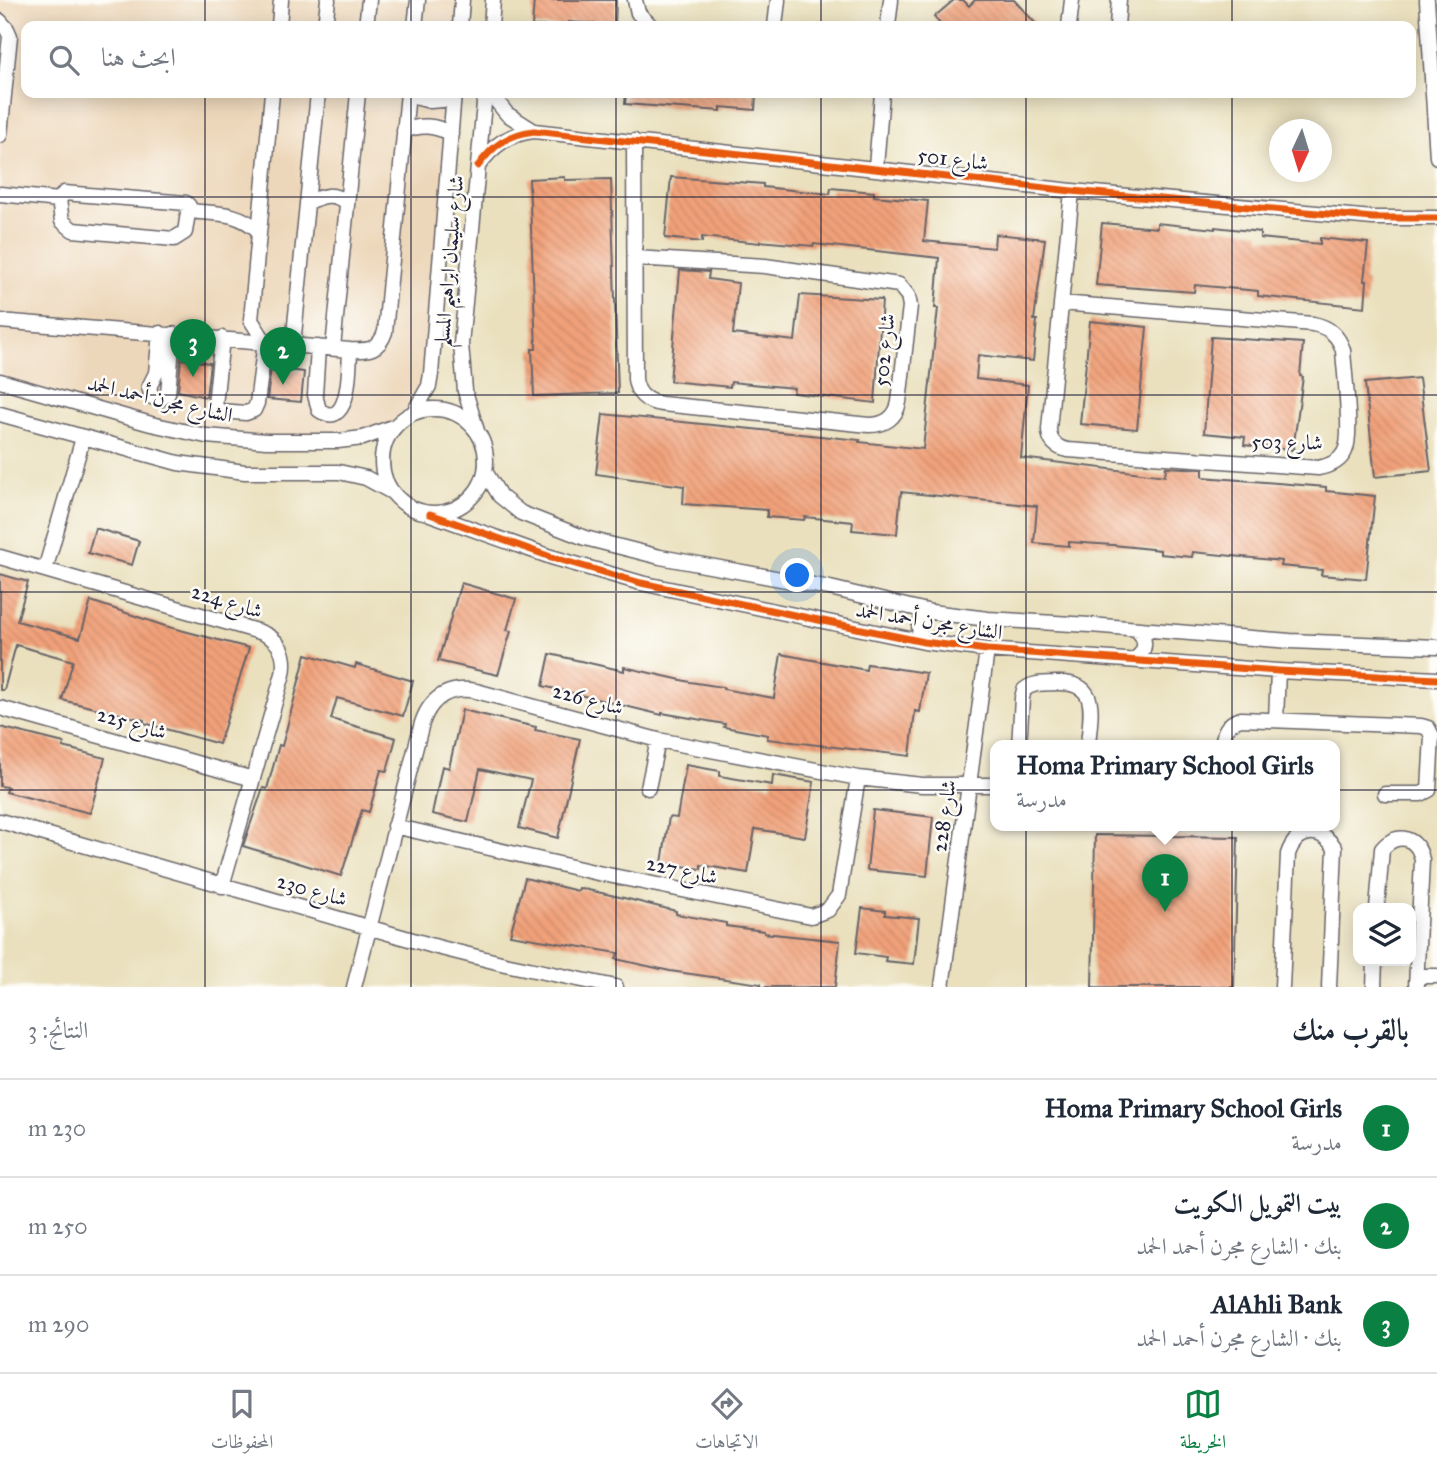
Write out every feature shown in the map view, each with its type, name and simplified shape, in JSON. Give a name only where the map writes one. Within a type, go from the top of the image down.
[{"type":"street","points":[[279,21],[281,0]]},
{"type":"street","points":[[326,21],[328,0]]},
{"type":"street","points":[[367,21],[369,0]]},
{"type":"street","points":[[416,21],[418,0]]},
{"type":"street","points":[[461,21],[463,0]]},
{"type":"street","points":[[491,21],[493,0]]},
{"type":"street","points":[[635,0],[638,13],[646,21]]},
{"type":"street","points":[[776,21],[778,0]]},
{"type":"street","points":[[889,21],[891,0]]},
{"type":"street","points":[[1070,21],[1072,0]]},
{"type":"street","points":[[1117,21],[1119,0]]},
{"type":"street","points":[[1427,0],[1433,22],[1437,157]]},
{"type":"street","points":[[0,22],[8,29],[10,36],[0,135]]},
{"type":"street","points":[[251,320],[227,339],[214,397],[219,411],[246,413],[254,410],[257,403],[265,342],[251,320],[272,98]]},
{"type":"street","points":[[293,345],[318,98]]},
{"type":"street","points":[[350,350],[345,401],[338,411],[328,414],[319,410],[315,401],[347,203],[358,98]]},
{"type":"street","points":[[0,321],[350,350],[373,349],[381,343],[385,332],[408,98]]},
{"type":"street","points":[[419,98],[430,102],[446,98]]},
{"type":"street","name":"شارع سليمان ابراهيم المسلم","points":[[414,412],[429,386],[431,374],[454,98]]},
{"type":"street","name":"شارع سليمان ابراهيم المسلم","points":[[477,431],[465,391],[461,344],[485,98]]},
{"type":"street","name":"شارع 501","points":[[494,98],[506,114],[534,131]]},
{"type":"street","points":[[876,167],[882,98]]},
{"type":"street","points":[[404,131],[423,125],[451,134]]},
{"type":"street","name":"شارع 501","points":[[478,166],[490,150],[505,139],[534,131],[876,167],[1072,191],[1382,218],[1437,218]]},
{"type":"street","name":"شارع 502","points":[[634,141],[635,379],[638,391],[646,399],[662,404],[869,425],[883,424],[894,415],[899,402],[909,306],[908,296],[899,285],[765,266],[635,258]]},
{"type":"street","name":"شارع 503","points":[[1061,303],[1314,324],[1328,329],[1338,338],[1343,350],[1348,436],[1345,452],[1334,464],[1318,468],[1068,450],[1057,446],[1050,438],[1049,429],[1061,303],[1072,191]]},
{"type":"street","points":[[64,193],[182,202],[189,206],[189,211],[182,236],[174,239],[161,238],[73,230],[62,221],[59,200],[64,193]]},
{"type":"street","points":[[0,194],[59,200]]},
{"type":"street","points":[[307,203],[327,194],[339,197],[347,203]]},
{"type":"street","points":[[189,211],[235,215],[259,231]]},
{"type":"street","name":"الشارع مجرن أحمد الحمد","points":[[0,381],[151,424],[206,436],[265,441],[338,441],[363,438],[395,426]]},
{"type":"street","points":[[0,414],[145,456],[211,469],[353,474],[390,491],[408,506],[430,513],[452,510],[471,499],[480,487],[485,473],[485,452],[477,431],[465,419],[449,411],[432,409],[414,412],[395,426],[388,435],[382,469],[390,491]]},
{"type":"street","points":[[45,570],[83,438]]},
{"type":"street","name":"الشارع مجرن أحمد الحمد","points":[[485,473],[500,496],[521,513],[585,538],[697,565],[830,587],[932,612],[988,619],[1290,641],[1437,647]]},
{"type":"street","name":"الشارع مجرن أحمد الحمد","points":[[430,513],[551,557],[641,583],[924,642],[987,650],[1279,671],[1437,678]]},
{"type":"street","name":"شارع 224","points":[[0,557],[260,632],[275,640],[281,648],[285,665],[222,886]]},
{"type":"street","points":[[924,642],[919,633],[919,624],[924,616],[932,612]]},
{"type":"street","points":[[1133,660],[1143,652],[1144,645],[1143,638],[1135,629]]},
{"type":"street","name":"شارع 228","points":[[942,987],[987,650]]},
{"type":"street","points":[[1276,720],[1279,671]]},
{"type":"street","points":[[1019,740],[1021,698],[1024,690],[1036,684],[1065,683],[1082,687],[1089,696],[1088,740]]},
{"type":"street","name":"شارع 226","points":[[354,987],[425,713],[430,704],[446,692],[465,689],[476,691],[658,740],[858,778],[922,785],[990,785]]},
{"type":"street","name":"شارع 225","points":[[0,708],[253,779]]},
{"type":"street","points":[[1223,740],[1224,733],[1234,721],[1276,720],[1428,728],[1432,736],[1429,790],[1421,794],[1385,794]]},
{"type":"street","points":[[648,788],[658,740]]},
{"type":"street","name":"شارع 227","points":[[394,826],[598,873],[811,916],[828,910],[839,895],[858,778]]},
{"type":"street","name":"شارع 230","points":[[0,821],[368,928],[573,983],[616,987]]},
{"type":"street","points":[[1282,987],[1288,854],[1299,836],[1309,833],[1320,834],[1329,839],[1335,848],[1329,987]]},
{"type":"street","points":[[1377,903],[1382,849],[1388,842],[1406,838],[1415,843],[1422,860],[1416,981],[1437,976]]},
{"type":"street","points":[[1374,987],[1375,966]]},
{"type":"shaded area","points":[[0,0],[459,0],[457,21],[21,21],[21,98],[454,98],[431,374],[414,412],[395,426],[363,438],[206,436],[0,381]]},
{"type":"building","points":[[534,0],[616,0],[615,21],[532,21]]},
{"type":"building","points":[[954,0],[963,0],[969,6],[975,0],[1014,0],[1033,21],[938,21],[934,17]]},
{"type":"building","points":[[626,98],[756,98],[755,110],[721,107],[721,111],[625,104]]},
{"type":"building","points":[[565,177],[565,180],[611,179],[618,393],[534,396],[532,349],[536,349],[529,179]]},
{"type":"building","points":[[671,177],[763,184],[763,187],[830,194],[831,188],[874,192],[874,196],[928,201],[924,241],[994,248],[995,234],[1045,239],[1034,320],[1037,320],[1033,361],[978,355],[976,379],[1028,385],[1021,458],[1165,476],[1166,467],[1203,469],[1203,477],[1326,487],[1326,491],[1375,496],[1366,579],[1321,575],[1322,570],[1281,566],[1282,561],[1193,552],[1192,557],[1160,554],[1160,550],[1113,545],[1069,542],[1069,546],[1034,543],[1037,506],[901,492],[897,534],[852,530],[853,522],[805,517],[804,520],[767,517],[767,510],[683,504],[684,486],[596,474],[603,414],[923,449],[938,308],[935,308],[939,258],[814,244],[760,243],[702,237],[702,242],[665,238]]},
{"type":"building","points":[[1102,223],[1157,228],[1157,223],[1215,227],[1260,232],[1260,238],[1320,244],[1320,238],[1368,243],[1364,281],[1367,281],[1365,307],[1258,296],[1258,291],[1195,285],[1194,292],[1096,285]]},
{"type":"building","points":[[680,270],[709,272],[708,279],[738,283],[733,334],[795,341],[800,295],[882,300],[875,403],[793,393],[794,388],[731,382],[730,387],[670,381]]},
{"type":"building","points":[[1090,321],[1147,327],[1137,429],[1080,424]]},
{"type":"building","points":[[1211,337],[1303,343],[1300,376],[1303,377],[1293,450],[1244,445],[1245,437],[1204,433]]},
{"type":"building","points":[[181,359],[210,363],[206,397],[178,391]]},
{"type":"building","points":[[271,368],[304,372],[301,402],[267,399]]},
{"type":"building","points":[[1419,378],[1431,471],[1375,477],[1365,383]]},
{"type":"building","points":[[95,528],[139,541],[132,565],[88,553]]},
{"type":"building","points":[[0,574],[28,582],[17,621],[80,638],[91,601],[165,626],[249,648],[219,744],[144,723],[144,720],[62,700],[73,661],[16,645],[4,690],[0,690]]},
{"type":"building","points":[[461,583],[516,599],[507,630],[511,631],[498,675],[438,661]]},
{"type":"building","points":[[306,654],[355,668],[356,664],[413,681],[403,716],[337,698],[331,719],[396,738],[387,771],[381,770],[369,812],[362,810],[341,876],[243,846],[263,788],[267,789],[279,745],[282,746]]},
{"type":"building","points":[[550,654],[624,671],[624,667],[774,698],[781,654],[866,670],[867,664],[926,673],[920,712],[915,711],[910,756],[767,739],[768,735],[724,727],[725,724],[662,715],[543,686]]},
{"type":"building","points":[[462,710],[580,739],[558,838],[519,828],[531,780],[480,769],[468,822],[432,814],[442,766],[449,768]]},
{"type":"building","points":[[0,727],[64,743],[63,747],[105,758],[90,813],[6,792],[8,787],[0,786]]},
{"type":"building","points":[[686,765],[720,771],[720,776],[772,785],[773,775],[814,782],[805,837],[755,829],[748,873],[701,865],[701,869],[662,863],[669,817],[677,818]]},
{"type":"building","points":[[873,810],[933,817],[927,876],[867,870]]},
{"type":"building","points":[[1095,835],[1238,837],[1234,987],[1092,987]]},
{"type":"building","points":[[525,878],[578,891],[579,888],[624,898],[676,911],[676,914],[726,923],[726,926],[840,941],[835,987],[761,987],[761,984],[670,971],[616,959],[618,953],[510,935]]},
{"type":"building","points":[[862,908],[885,911],[885,915],[919,918],[914,964],[885,961],[886,957],[856,953]]},
{"type":"cycle path","points":[[478,166],[502,142],[534,131],[1072,191],[1373,218],[1437,218]]},
{"type":"cycle path","points":[[430,514],[551,557],[641,583],[924,642],[987,650],[1278,671],[1437,679]]},
{"type":"place","name":"AlAhli Bank","points":[[193,377]]},
{"type":"place","name":"بيت التمويل الكويت","points":[[283,385]]},
{"type":"place","name":"Homa Primary School Girls","points":[[1165,912]]}]
